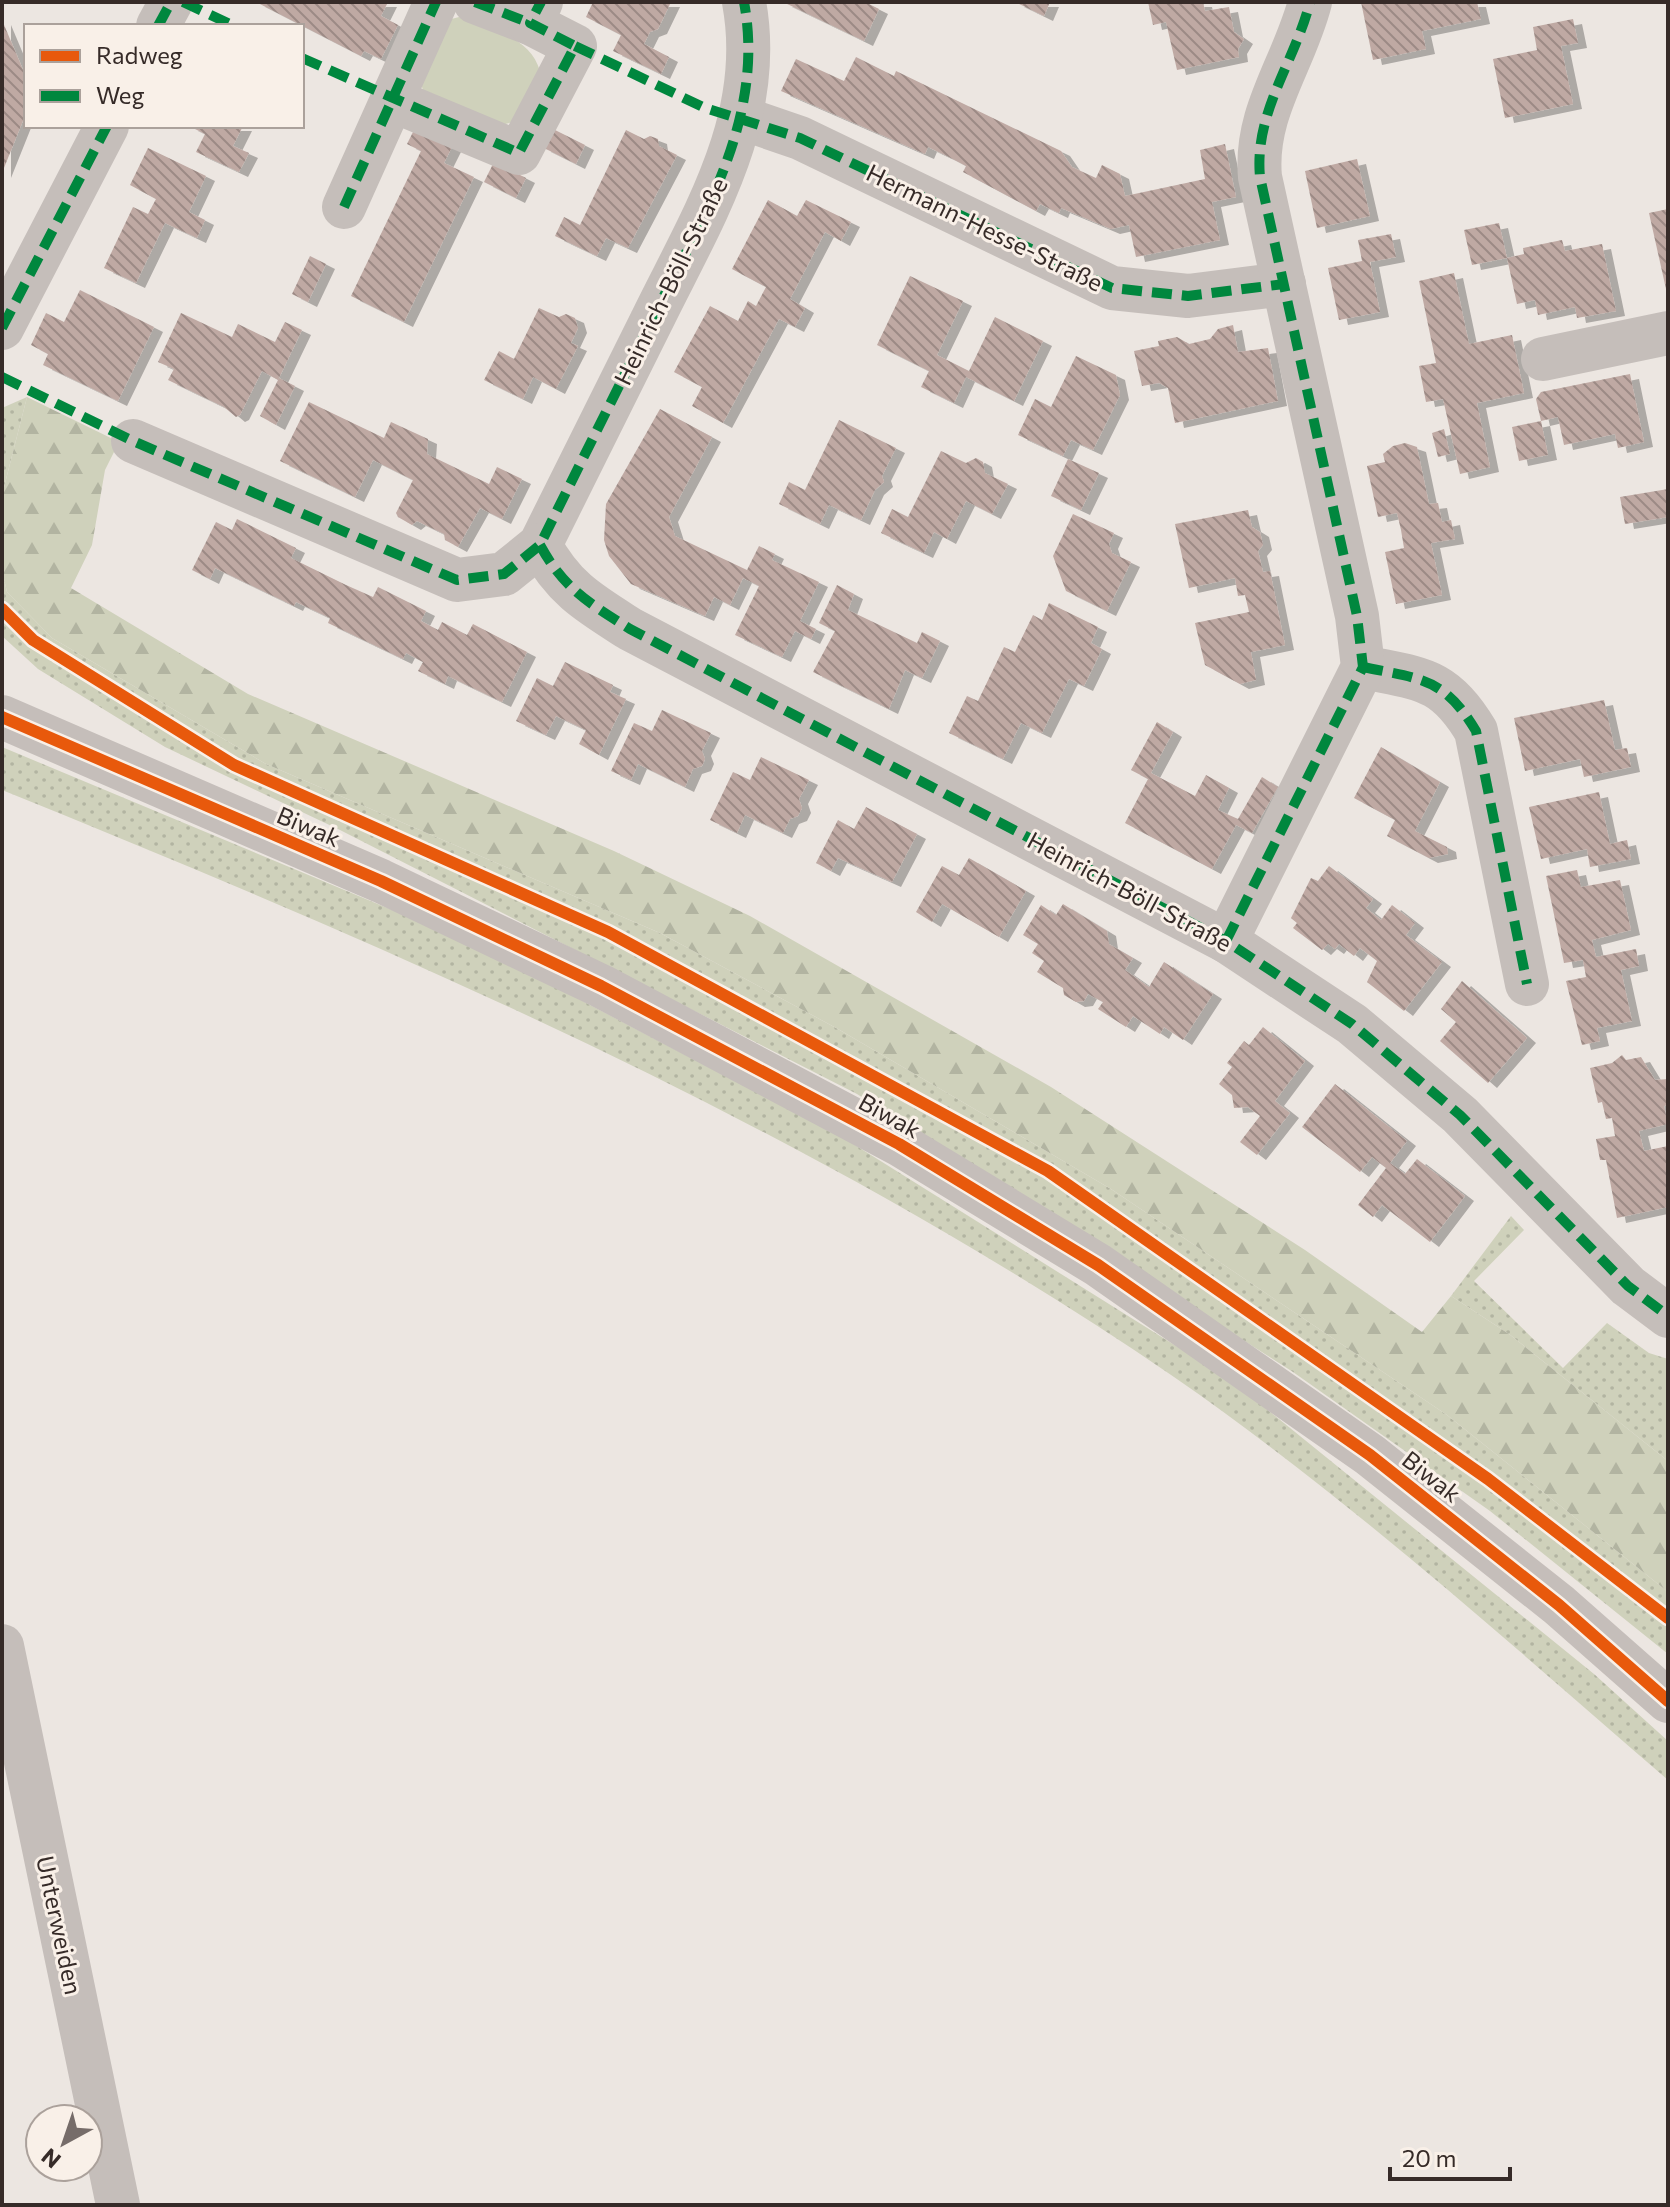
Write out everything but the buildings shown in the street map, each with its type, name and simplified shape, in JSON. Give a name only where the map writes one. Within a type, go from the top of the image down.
[{"type":"street","points":[[159,24],[171,2]]},
{"type":"street","points":[[344,207],[436,2]]},
{"type":"street","points":[[392,100],[519,153],[575,46],[536,13],[475,2]]},
{"type":"street","name":"Heinrich-Böll-Straße","points":[[133,441],[457,580],[504,574],[540,545],[718,190],[742,118],[746,72],[744,2]]},
{"type":"street","points":[[1226,941],[1363,667],[1357,616],[1257,147],[1263,123],[1303,29],[1310,2]]},
{"type":"street","name":"Hermann-Hesse-Straße","points":[[742,118],[800,138],[1112,288],[1188,296],[1284,284]]},
{"type":"street","points":[[2,328],[106,128]]},
{"type":"street","points":[[1543,359],[1668,333]]},
{"type":"street","name":"Heinrich-Böll-Straße","points":[[540,545],[555,573],[575,594],[630,629],[1226,941],[1352,1024],[1448,1105],[1628,1286],[1668,1316]]},
{"type":"street","points":[[1363,667],[1419,677],[1439,688],[1459,702],[1476,731],[1527,984]]},
{"type":"street","name":"Biwak","points":[[2,717],[394,887],[601,986],[899,1144],[1098,1265],[1370,1455],[1559,1605],[1668,1701]]},
{"type":"street","name":"Unterweiden","points":[[2,1646],[118,2205]]},
{"type":"green space","points":[[459,17],[507,35],[535,59],[540,71],[517,121],[498,126],[423,90],[417,72],[440,22]]},
{"type":"green space","points":[[27,397],[2,495],[2,408]]},
{"type":"green space","points":[[27,397],[119,442],[105,470],[92,545],[71,588],[248,694],[614,851],[750,916],[1051,1087],[1305,1250],[1422,1332],[1451,1296],[1509,1334],[1668,1461],[1668,1592],[1447,1415],[1111,1189],[838,1029],[660,933],[266,764],[52,638],[7,592],[2,570],[2,495]]},
{"type":"green space","points":[[2,570],[7,592],[52,638],[266,764],[660,933],[838,1029],[1111,1189],[1447,1415],[1668,1592],[1668,1654],[1490,1511],[1293,1372],[857,1094],[340,830],[165,747],[38,669],[2,636]]},
{"type":"green space","points":[[2,747],[476,945],[847,1140],[1232,1381],[1594,1674],[1668,1741],[1668,1780],[1427,1572],[1303,1472],[1174,1377],[1036,1287],[895,1204],[751,1126],[604,1052],[305,916],[2,790]]},
{"type":"green space","points":[[1511,1216],[1524,1230],[1474,1281],[1563,1368],[1607,1323],[1649,1353],[1668,1359],[1668,1461],[1509,1334],[1451,1296]]},
{"type":"marked path","points":[[159,24],[171,2]]},
{"type":"marked path","points":[[183,2],[230,24]]},
{"type":"marked path","points":[[344,207],[436,2]]},
{"type":"marked path","points":[[475,2],[530,23]]},
{"type":"marked path","points":[[304,59],[519,153],[575,46],[530,23],[541,2]]},
{"type":"marked path","points":[[2,377],[133,441],[457,580],[504,574],[540,545],[708,207],[737,128],[746,88],[748,45],[744,2]]},
{"type":"marked path","points":[[1226,941],[1363,667],[1357,616],[1260,177],[1260,153],[1269,109],[1310,2]]},
{"type":"marked path","points":[[575,46],[705,108],[800,138],[1112,288],[1188,296],[1284,284]]},
{"type":"marked path","points":[[2,328],[106,128]]},
{"type":"marked path","points":[[540,545],[568,584],[590,603],[630,629],[1226,941],[1352,1024],[1460,1115],[1628,1286],[1668,1316]]},
{"type":"marked path","points":[[1363,667],[1429,683],[1453,700],[1476,731],[1527,984]]},
{"type":"cycle path","points":[[2,609],[33,640],[234,765],[608,932],[1048,1171],[1488,1479],[1668,1618]]},
{"type":"cycle path","points":[[2,717],[381,881],[601,986],[899,1144],[1098,1265],[1370,1455],[1559,1605],[1668,1701]]}]
